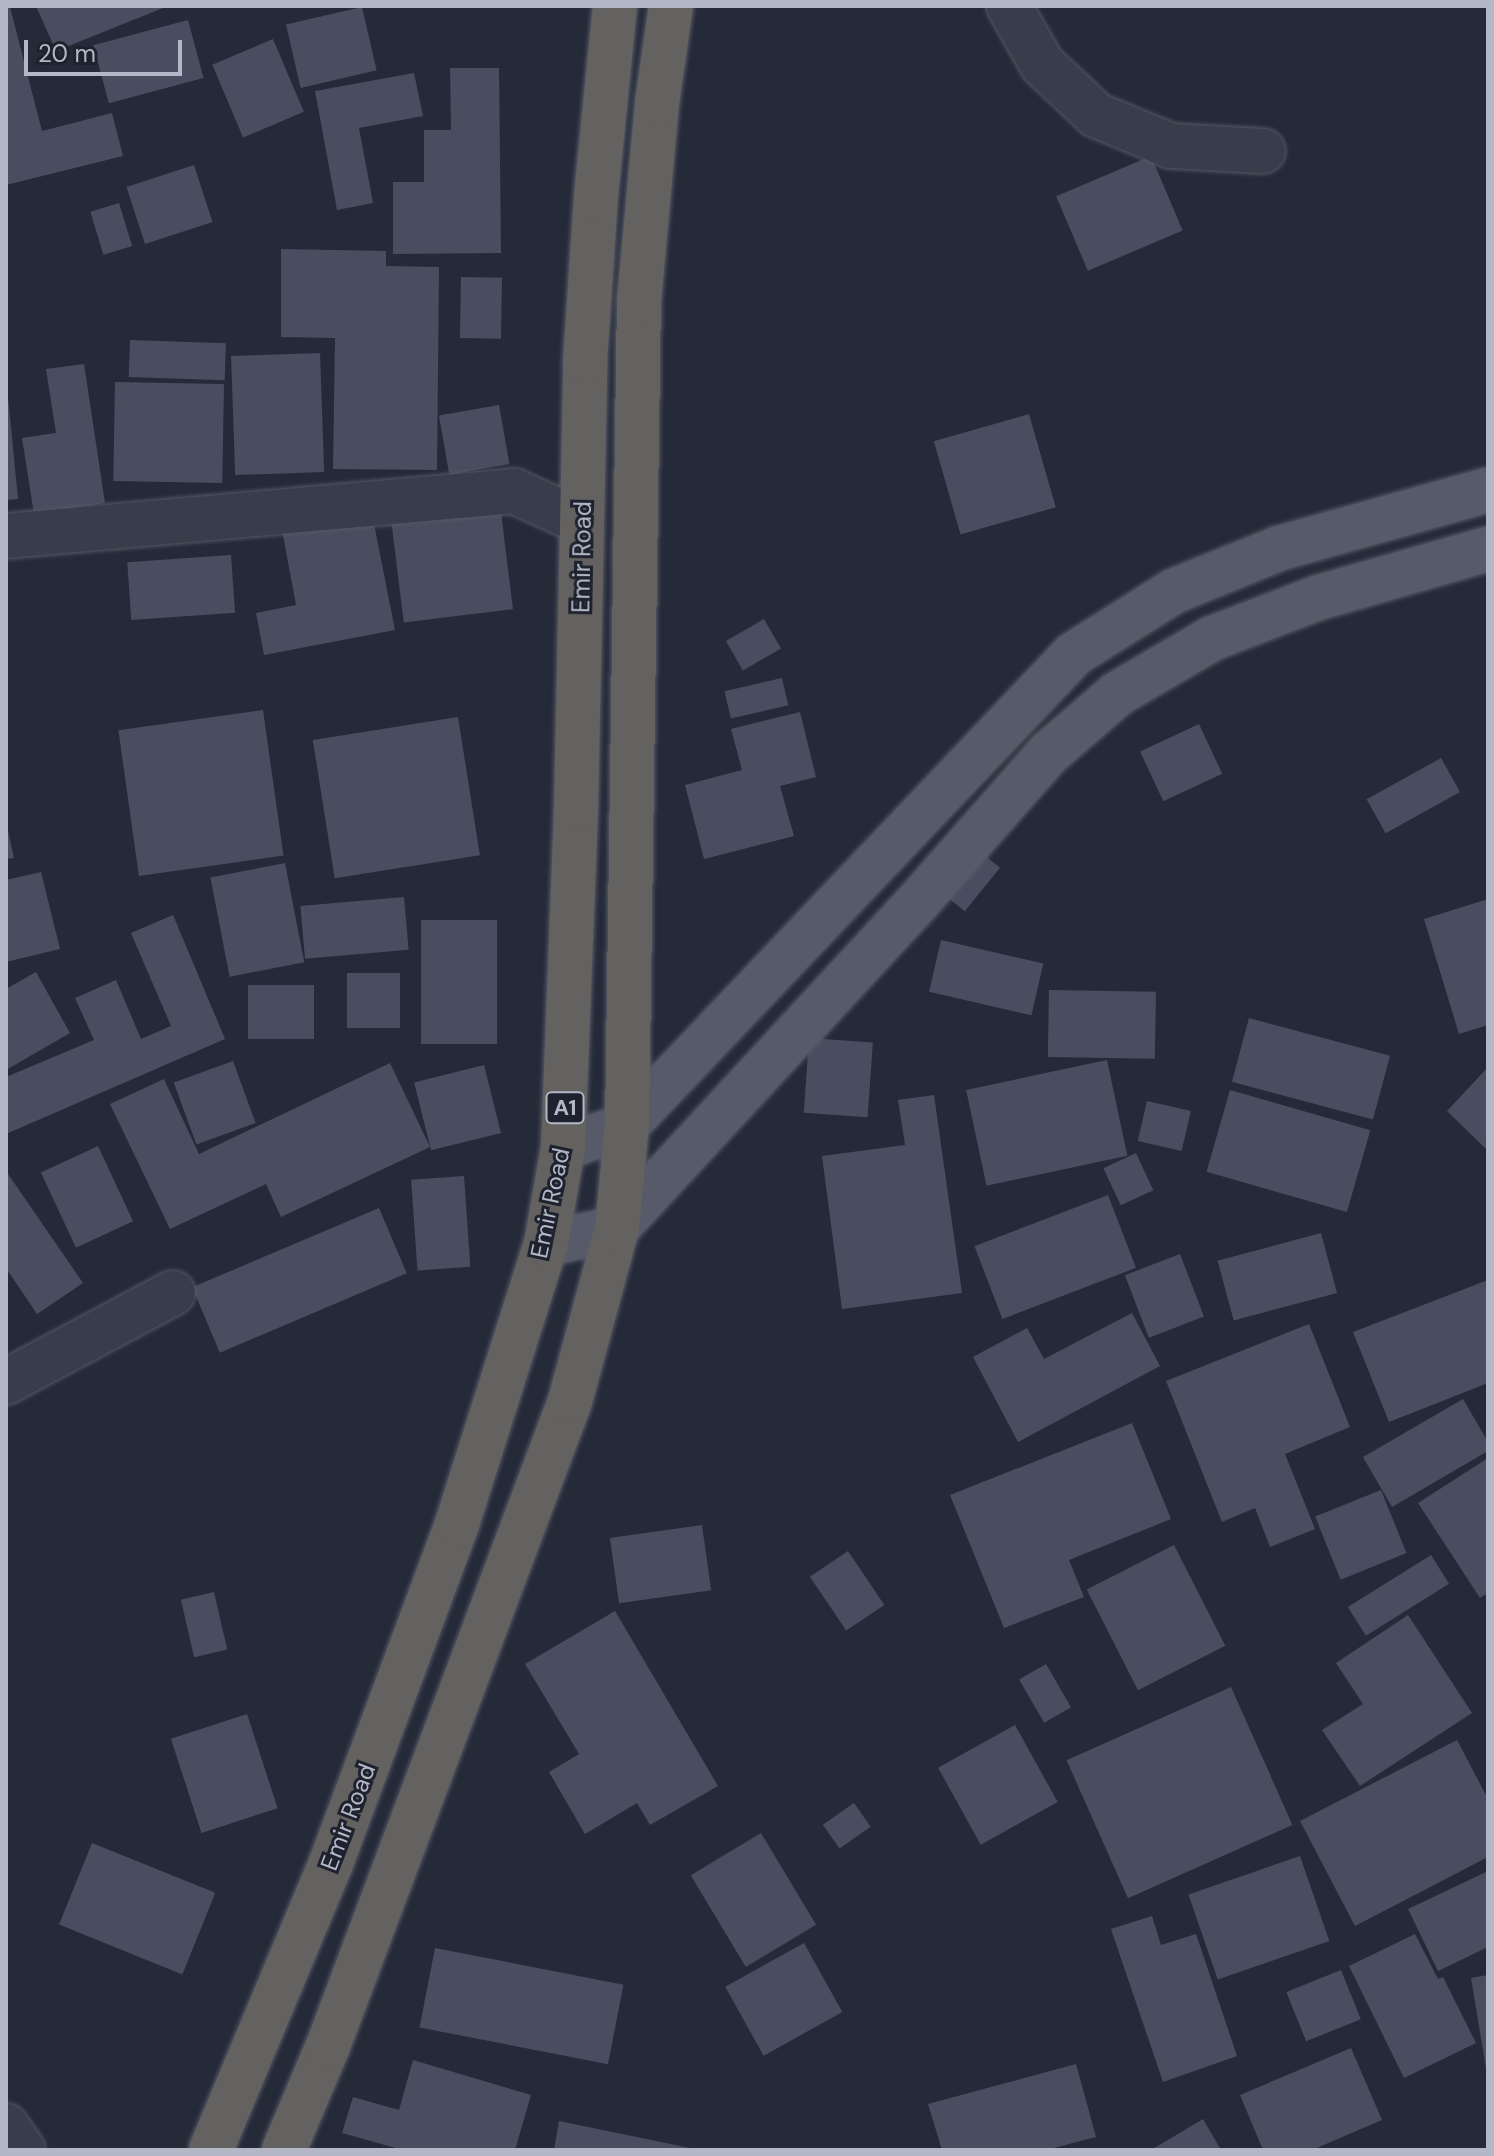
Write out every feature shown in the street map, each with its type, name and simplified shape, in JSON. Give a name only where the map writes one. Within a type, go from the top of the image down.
[{"type":"highway","name":"Emir Road","points":[[211,2150],[331,1863],[457,1524],[546,1244],[563,1148],[576,825],[585,362],[615,6]]},
{"type":"highway","points":[[284,2150],[328,2046],[570,1401],[617,1228],[627,1125],[639,301],[657,103],[671,6]]},
{"type":"main road","points":[[563,1148],[627,1125],[1074,654],[1174,591],[1280,548],[1488,490]]},
{"type":"main road","points":[[546,1244],[617,1228],[917,903],[1049,753],[1117,694],[1213,638],[1317,598],[1488,549]]},
{"type":"street","points":[[1009,6],[1042,64],[1096,115],[1171,146],[1263,151]]},
{"type":"street","points":[[6,536],[514,491],[582,522]]},
{"type":"street","points":[[6,1382],[173,1293]]},
{"type":"street","points":[[6,2126],[23,2150]]},
{"type":"building","points":[[36,6],[168,6],[56,51]]},
{"type":"building","points":[[10,7],[42,131],[112,113],[123,156],[6,185],[6,8]]},
{"type":"building","points":[[362,7],[377,70],[301,88],[286,25]]},
{"type":"building","points":[[188,20],[204,78],[109,103],[93,45]]},
{"type":"building","points":[[273,39],[304,112],[243,138],[212,65]]},
{"type":"building","points":[[450,68],[499,68],[501,253],[393,254],[393,182],[424,182],[424,130],[451,130]]},
{"type":"building","points":[[414,73],[423,116],[359,128],[373,203],[337,210],[315,91]]},
{"type":"building","points":[[1151,156],[1183,231],[1088,271],[1056,196]]},
{"type":"building","points":[[194,165],[213,222],[145,244],[126,187]]},
{"type":"building","points":[[119,203],[132,246],[103,255],[90,212]]},
{"type":"building","points":[[281,249],[386,251],[386,266],[439,267],[437,470],[333,469],[335,338],[281,337]]},
{"type":"building","points":[[461,277],[502,278],[501,339],[460,338]]},
{"type":"building","points":[[130,340],[226,343],[225,380],[129,377]]},
{"type":"building","points":[[320,353],[324,472],[235,475],[231,356]]},
{"type":"building","points":[[84,364],[105,503],[34,514],[22,438],[56,433],[46,369]]},
{"type":"building","points":[[6,376],[18,499],[6,500]]},
{"type":"building","points":[[115,382],[224,384],[222,483],[113,481]]},
{"type":"building","points":[[499,405],[509,464],[449,475],[439,416]]},
{"type":"building","points":[[1029,414],[1056,507],[961,535],[934,441]]},
{"type":"building","points":[[500,504],[513,609],[404,623],[391,517]]},
{"type":"building","points":[[372,514],[395,630],[264,655],[256,613],[296,605],[282,530]]},
{"type":"building","points":[[231,555],[235,613],[131,620],[127,562]]},
{"type":"building","points":[[764,619],[781,648],[743,670],[726,641]]},
{"type":"building","points":[[782,678],[788,705],[731,719],[725,691]]},
{"type":"building","points":[[263,710],[283,856],[139,876],[118,730]]},
{"type":"building","points":[[800,712],[816,777],[780,786],[794,836],[704,859],[685,785],[742,770],[731,729]]},
{"type":"building","points":[[458,717],[480,855],[335,878],[313,740]]},
{"type":"building","points":[[1199,724],[1222,774],[1163,801],[1140,751]]},
{"type":"building","points":[[1441,758],[1460,792],[1386,833],[1367,799]]},
{"type":"building","points":[[6,822],[14,858],[6,859]]},
{"type":"building","points":[[972,845],[1000,868],[965,911],[937,889]]},
{"type":"building","points":[[285,863],[304,962],[230,977],[210,878]]},
{"type":"building","points":[[41,872],[60,949],[6,962],[6,880]]},
{"type":"building","points":[[404,897],[409,950],[305,959],[300,906]]},
{"type":"building","points":[[1488,899],[1488,1025],[1459,1034],[1424,919]]},
{"type":"building","points":[[173,915],[225,1039],[6,1134],[6,1077],[94,1040],[75,998],[116,980],[141,1039],[171,1026],[131,933]]},
{"type":"building","points":[[421,920],[497,920],[497,1044],[421,1044]]},
{"type":"building","points":[[941,940],[1043,964],[1031,1015],[929,992]]},
{"type":"building","points":[[36,972],[70,1033],[6,1070],[6,989]]},
{"type":"building","points":[[347,973],[400,973],[400,1028],[347,1028]]},
{"type":"building","points":[[248,985],[314,985],[314,1039],[248,1039]]},
{"type":"building","points":[[1049,990],[1156,992],[1155,1059],[1048,1057]]},
{"type":"building","points":[[1249,1018],[1390,1056],[1373,1120],[1232,1082]]},
{"type":"building","points":[[809,1038],[873,1042],[868,1117],[804,1113]]},
{"type":"building","points":[[1107,1060],[1127,1156],[987,1186],[966,1090]]},
{"type":"building","points":[[233,1061],[256,1123],[196,1145],[174,1083]]},
{"type":"building","points":[[390,1063],[430,1147],[281,1217],[266,1184],[170,1229],[110,1104],[164,1079],[199,1154]]},
{"type":"building","points":[[484,1065],[501,1133],[431,1150],[414,1082]]},
{"type":"building","points":[[1488,1067],[1488,1145],[1485,1148],[1447,1111]]},
{"type":"building","points":[[1230,1090],[1370,1130],[1347,1212],[1207,1172]]},
{"type":"building","points":[[934,1095],[962,1293],[842,1309],[822,1156],[905,1145],[898,1100]]},
{"type":"building","points":[[1147,1101],[1191,1111],[1182,1151],[1138,1141]]},
{"type":"building","points":[[98,1146],[133,1221],[76,1248],[41,1173]]},
{"type":"building","points":[[1136,1153],[1153,1190],[1121,1205],[1103,1168]]},
{"type":"building","points":[[6,1171],[83,1283],[37,1314],[6,1268]]},
{"type":"building","points":[[464,1176],[470,1267],[417,1270],[411,1180]]},
{"type":"building","points":[[1108,1195],[1136,1268],[1002,1319],[974,1246]]},
{"type":"building","points":[[379,1208],[407,1273],[220,1353],[192,1287]]},
{"type":"building","points":[[1321,1233],[1337,1293],[1234,1321],[1218,1261]]},
{"type":"building","points":[[1180,1254],[1204,1317],[1149,1338],[1125,1275]]},
{"type":"building","points":[[1488,1280],[1488,1383],[1389,1422],[1353,1332]]},
{"type":"building","points":[[1132,1313],[1160,1366],[1018,1442],[973,1357],[1027,1328],[1044,1359]]},
{"type":"building","points":[[1309,1324],[1350,1427],[1285,1454],[1315,1529],[1270,1547],[1255,1508],[1222,1522],[1166,1381]]},
{"type":"building","points":[[1463,1399],[1488,1442],[1488,1451],[1392,1507],[1363,1457]]},
{"type":"building","points":[[1132,1423],[1171,1519],[1069,1560],[1084,1597],[1004,1628],[950,1495]]},
{"type":"building","points":[[1488,1458],[1488,1593],[1480,1598],[1418,1503]]},
{"type":"building","points":[[1381,1490],[1406,1553],[1341,1580],[1315,1517]]},
{"type":"building","points":[[702,1525],[711,1590],[619,1603],[610,1538]]},
{"type":"building","points":[[1174,1545],[1225,1646],[1138,1690],[1087,1589]]},
{"type":"building","points":[[848,1551],[884,1605],[846,1631],[810,1577]]},
{"type":"building","points":[[1431,1555],[1449,1584],[1366,1636],[1348,1607]]},
{"type":"building","points":[[214,1592],[227,1649],[194,1657],[181,1600]]},
{"type":"building","points":[[615,1611],[718,1786],[650,1825],[637,1803],[585,1834],[549,1772],[579,1754],[525,1664]]},
{"type":"building","points":[[1408,1615],[1472,1713],[1360,1786],[1322,1730],[1363,1704],[1336,1663]]},
{"type":"building","points":[[1046,1664],[1071,1707],[1044,1723],[1019,1680]]},
{"type":"building","points":[[1231,1687],[1292,1825],[1128,1898],[1067,1760]]},
{"type":"building","points":[[247,1714],[278,1808],[202,1833],[171,1739]]},
{"type":"building","points":[[1015,1725],[1058,1802],[981,1845],[938,1768]]},
{"type":"building","points":[[1457,1740],[1488,1799],[1488,1857],[1355,1926],[1300,1821]]},
{"type":"building","points":[[854,1803],[871,1827],[840,1849],[823,1825]]},
{"type":"building","points":[[761,1833],[816,1925],[746,1967],[691,1875]]},
{"type":"building","points":[[92,1843],[215,1893],[182,1974],[59,1925]]},
{"type":"building","points":[[1300,1856],[1329,1941],[1218,1980],[1188,1894]]},
{"type":"building","points":[[1488,1871],[1488,1947],[1438,1971],[1408,1909]]},
{"type":"building","points":[[1152,1916],[1161,1945],[1196,1934],[1237,2056],[1163,2082],[1111,1929]]},
{"type":"building","points":[[1415,1934],[1438,1979],[1443,1977],[1476,2043],[1404,2078],[1349,1966]]},
{"type":"building","points":[[804,1943],[842,2012],[764,2056],[725,1987]]},
{"type":"building","points":[[435,1948],[623,1985],[608,2064],[420,2028]]},
{"type":"building","points":[[1341,1970],[1361,2019],[1306,2041],[1286,1992]]},
{"type":"building","points":[[1488,1975],[1488,2068],[1486,2068],[1471,1978]]},
{"type":"building","points":[[1351,2048],[1382,2120],[1312,2150],[1263,2150],[1240,2095]]},
{"type":"building","points":[[413,2060],[531,2095],[515,2150],[403,2150],[342,2133],[353,2097],[399,2110]]},
{"type":"building","points":[[1076,2064],[1096,2137],[1046,2150],[942,2150],[928,2104]]},
{"type":"building","points":[[1203,2119],[1221,2150],[1151,2150]]},
{"type":"building","points":[[559,2121],[695,2149],[695,2150],[554,2150]]}]
